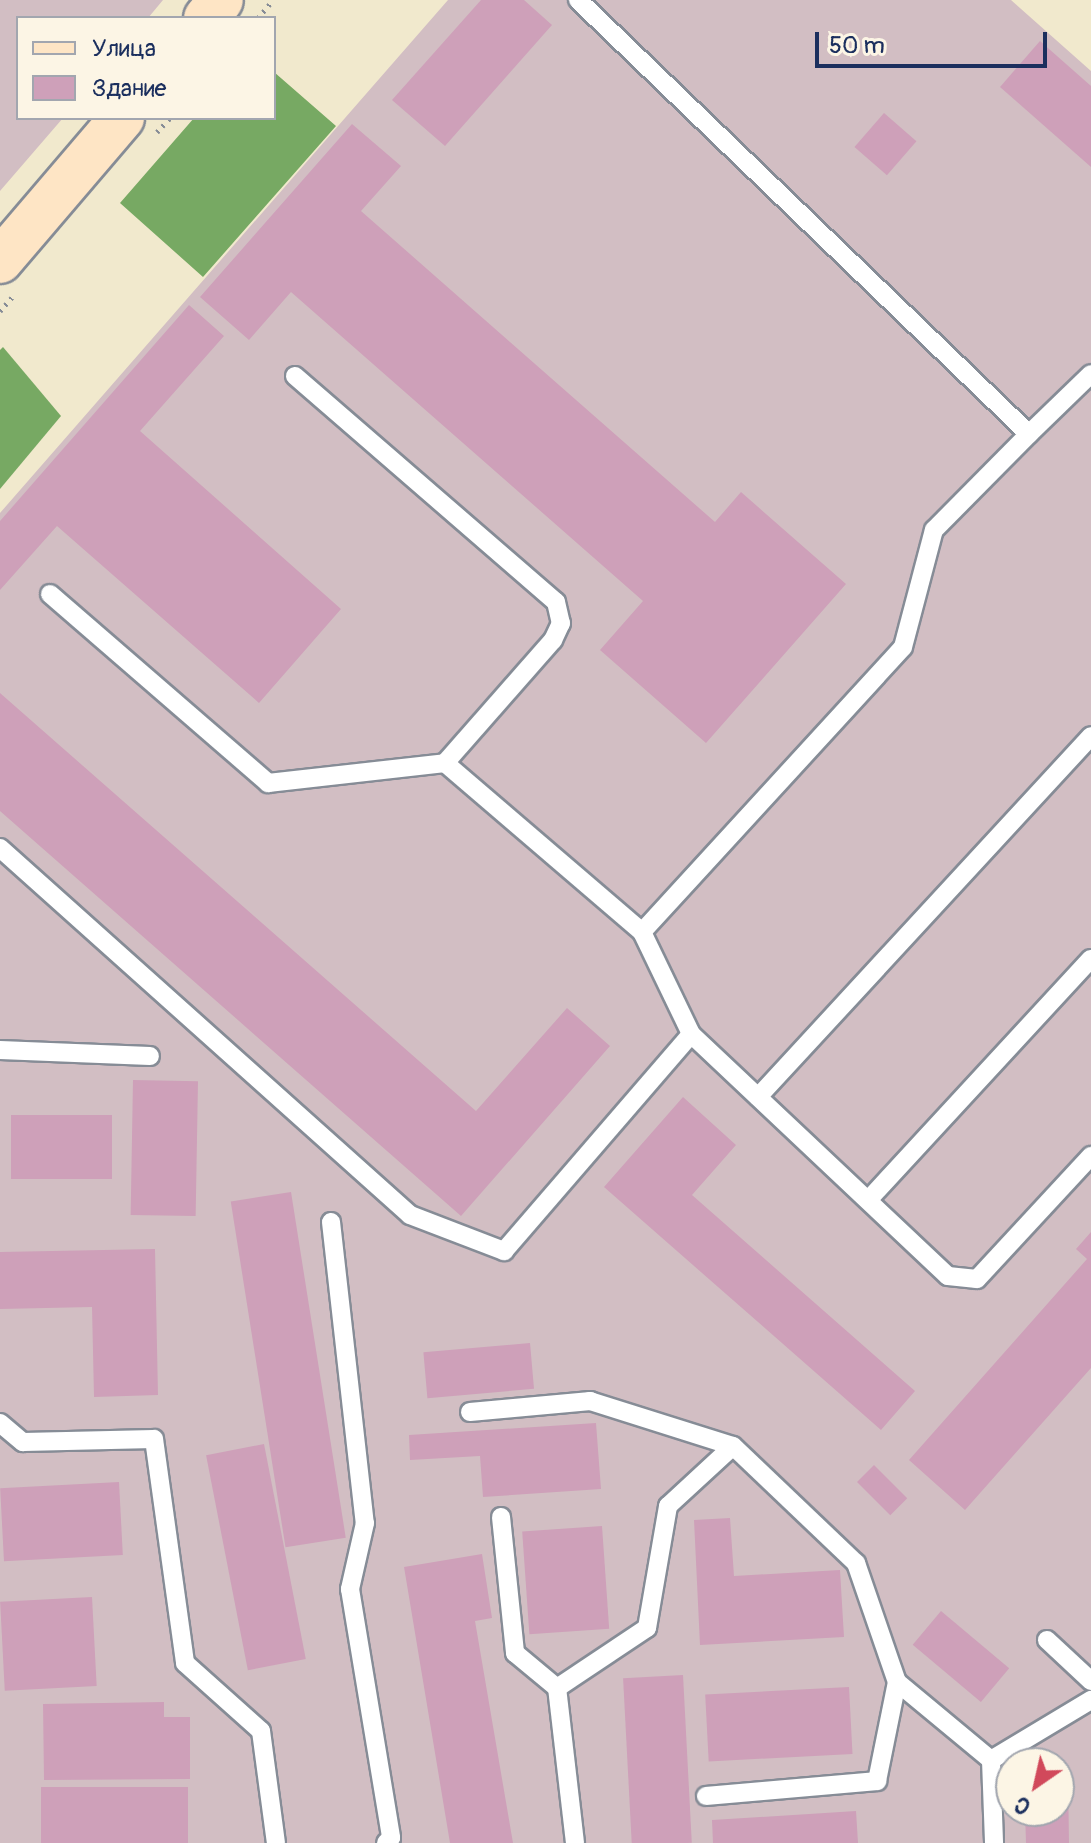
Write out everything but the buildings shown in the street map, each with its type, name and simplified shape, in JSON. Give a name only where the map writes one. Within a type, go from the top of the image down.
[{"type":"main road","points":[[208,16],[221,0]]},
{"type":"main road","points":[[0,261],[120,120]]},
{"type":"lane","points":[[578,0],[1029,434]]},
{"type":"lane","points":[[642,932],[903,647],[934,530],[1091,374]]},
{"type":"lane","points":[[50,594],[268,783],[445,763],[553,640],[561,623],[556,602],[295,376]]},
{"type":"lane","points":[[758,1097],[1091,736]]},
{"type":"lane","points":[[445,763],[642,932],[691,1034],[962,1283],[977,1279],[1091,1156]]},
{"type":"lane","points":[[0,848],[410,1215],[504,1251],[691,1034]]},
{"type":"lane","points":[[871,1197],[1091,959]]},
{"type":"lane","points":[[0,1050],[150,1056]]},
{"type":"lane","points":[[331,1222],[365,1523],[350,1589],[391,1838],[386,1843]]},
{"type":"lane","points":[[470,1412],[590,1401],[733,1446],[856,1563],[897,1682],[877,1781],[706,1796]]},
{"type":"lane","points":[[0,1423],[23,1442],[154,1439],[185,1663],[261,1731],[276,1843]]},
{"type":"lane","points":[[557,1688],[647,1628],[668,1506],[733,1446]]},
{"type":"lane","points":[[501,1517],[515,1653],[557,1688],[575,1843]]},
{"type":"lane","points":[[1047,1640],[1091,1681]]},
{"type":"lane","points":[[897,1682],[991,1760],[994,1843]]},
{"type":"lane","points":[[991,1760],[1091,1700]]},
{"type":"path","points":[[260,16],[273,0]]},
{"type":"shaded area","points":[[0,0],[163,0],[150,16],[16,16],[16,120],[61,120],[0,191]]},
{"type":"shaded area","points":[[448,0],[1011,0],[1091,71],[1091,1843],[0,1843],[0,513]]},
{"type":"green space","points":[[276,74],[336,126],[203,277],[120,203],[192,120],[276,120]]},
{"type":"green space","points":[[3,347],[61,416],[0,489],[0,350]]}]
